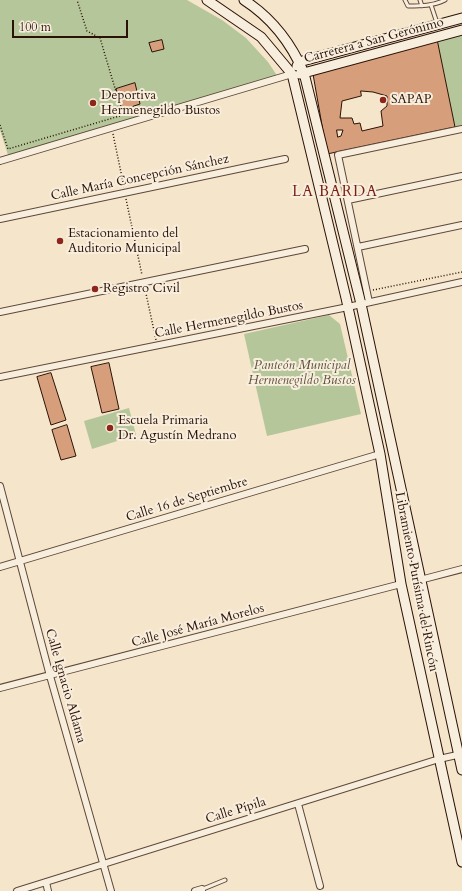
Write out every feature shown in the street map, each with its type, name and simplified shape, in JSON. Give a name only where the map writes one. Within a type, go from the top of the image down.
[{"type":"main road","points":[[207,0],[261,37],[292,74],[300,62],[462,18]]},
{"type":"main road","name":"Libramiento Purísima del Rincón","points":[[244,0],[279,29],[300,62],[304,73],[365,303],[420,580],[460,754],[462,770]]},
{"type":"main road","name":"Carretera a San Gerónimo","points":[[292,74],[304,73],[462,30]]},
{"type":"main road","name":"Libramiento Purísima del Rincón","points":[[292,74],[348,307],[380,454],[401,584],[462,862]]},
{"type":"street","points":[[0,161],[112,129],[292,74]]},
{"type":"street","points":[[365,303],[367,291],[338,155],[462,129]]},
{"type":"street","name":"Calle María Concepción Sánchez","points":[[0,218],[285,159]]},
{"type":"street","points":[[348,200],[462,176]]},
{"type":"street","points":[[358,247],[462,225]]},
{"type":"street","points":[[0,312],[305,249]]},
{"type":"street","name":"Calle Hermenegildo Bustos","points":[[0,377],[348,307],[462,282]]},
{"type":"street","name":"Calle 16 de Septiembre","points":[[0,567],[380,454]]},
{"type":"street","name":"Calle Ignacio Aldama","points":[[0,486],[50,676],[111,891]]},
{"type":"street","points":[[420,580],[462,569]]},
{"type":"street","name":"Calle José María Morelos","points":[[0,688],[401,584]]},
{"type":"street","name":"Calle Pípila","points":[[17,891],[439,759],[460,754]]},
{"type":"street","points":[[298,804],[320,886]]},
{"type":"street","points":[[46,882],[48,891]]},
{"type":"street","points":[[195,891],[202,890]]},
{"type":"lane","points":[[405,0],[408,6],[431,5],[445,0]]},
{"type":"lane","points":[[420,0],[422,6]]},
{"type":"lane","points":[[431,5],[438,24]]},
{"type":"lane","points":[[202,890],[225,880]]},
{"type":"path","points":[[0,125],[8,149],[123,115],[100,38],[87,31],[77,0]]},
{"type":"path","points":[[112,129],[143,282],[158,345]]},
{"type":"path","points":[[367,291],[462,272]]},
{"type":"green space","name":"Deportiva Hermenegildo Bustos","points":[[0,0],[187,0],[222,20],[246,38],[268,62],[278,77],[8,155],[0,130]]},
{"type":"green space","points":[[462,33],[462,125],[455,127],[437,39]]},
{"type":"green space","name":"Panteón Municipal Hermenegildo Bustos","points":[[329,315],[340,324],[361,414],[267,436],[244,334]]},
{"type":"green space","name":"Escuela Primaria Dr. Agustín Medrano","points":[[129,408],[136,435],[92,449],[84,421]]},
{"type":"building","name":"SAPAP","points":[[437,39],[455,127],[327,154],[313,74]]},
{"type":"building","points":[[162,40],[164,49],[152,52],[149,43]]},
{"type":"building","points":[[135,83],[140,104],[122,110],[116,89]]},
{"type":"building","name":"SAPAP","points":[[361,91],[373,92],[387,96],[387,106],[381,111],[383,126],[362,131],[360,123],[354,124],[352,118],[340,118],[342,101],[361,96]]},
{"type":"building","points":[[337,130],[343,130],[341,136],[338,137]]},
{"type":"building","name":"Escuela Primaria Dr. Agustín Medrano","points":[[109,363],[119,409],[102,413],[91,367]]},
{"type":"building","points":[[51,373],[66,420],[51,425],[37,377]]},
{"type":"building","points":[[67,425],[76,456],[61,460],[52,430]]},
{"type":"place","name":"SAPAP","points":[[383,100]]},
{"type":"place","name":"Deportiva Hermenegildo Bustos","points":[[93,103]]},
{"type":"place","name":"Estacionamiento del Auditorio Municipal","points":[[60,241]]},
{"type":"place","name":"Registro Civil","points":[[95,289]]},
{"type":"place","name":"Escuela Primaria Dr. Agustín Medrano","points":[[110,428]]},
{"type":"district","name":"LA BARDA","points":[[335,193]]}]
